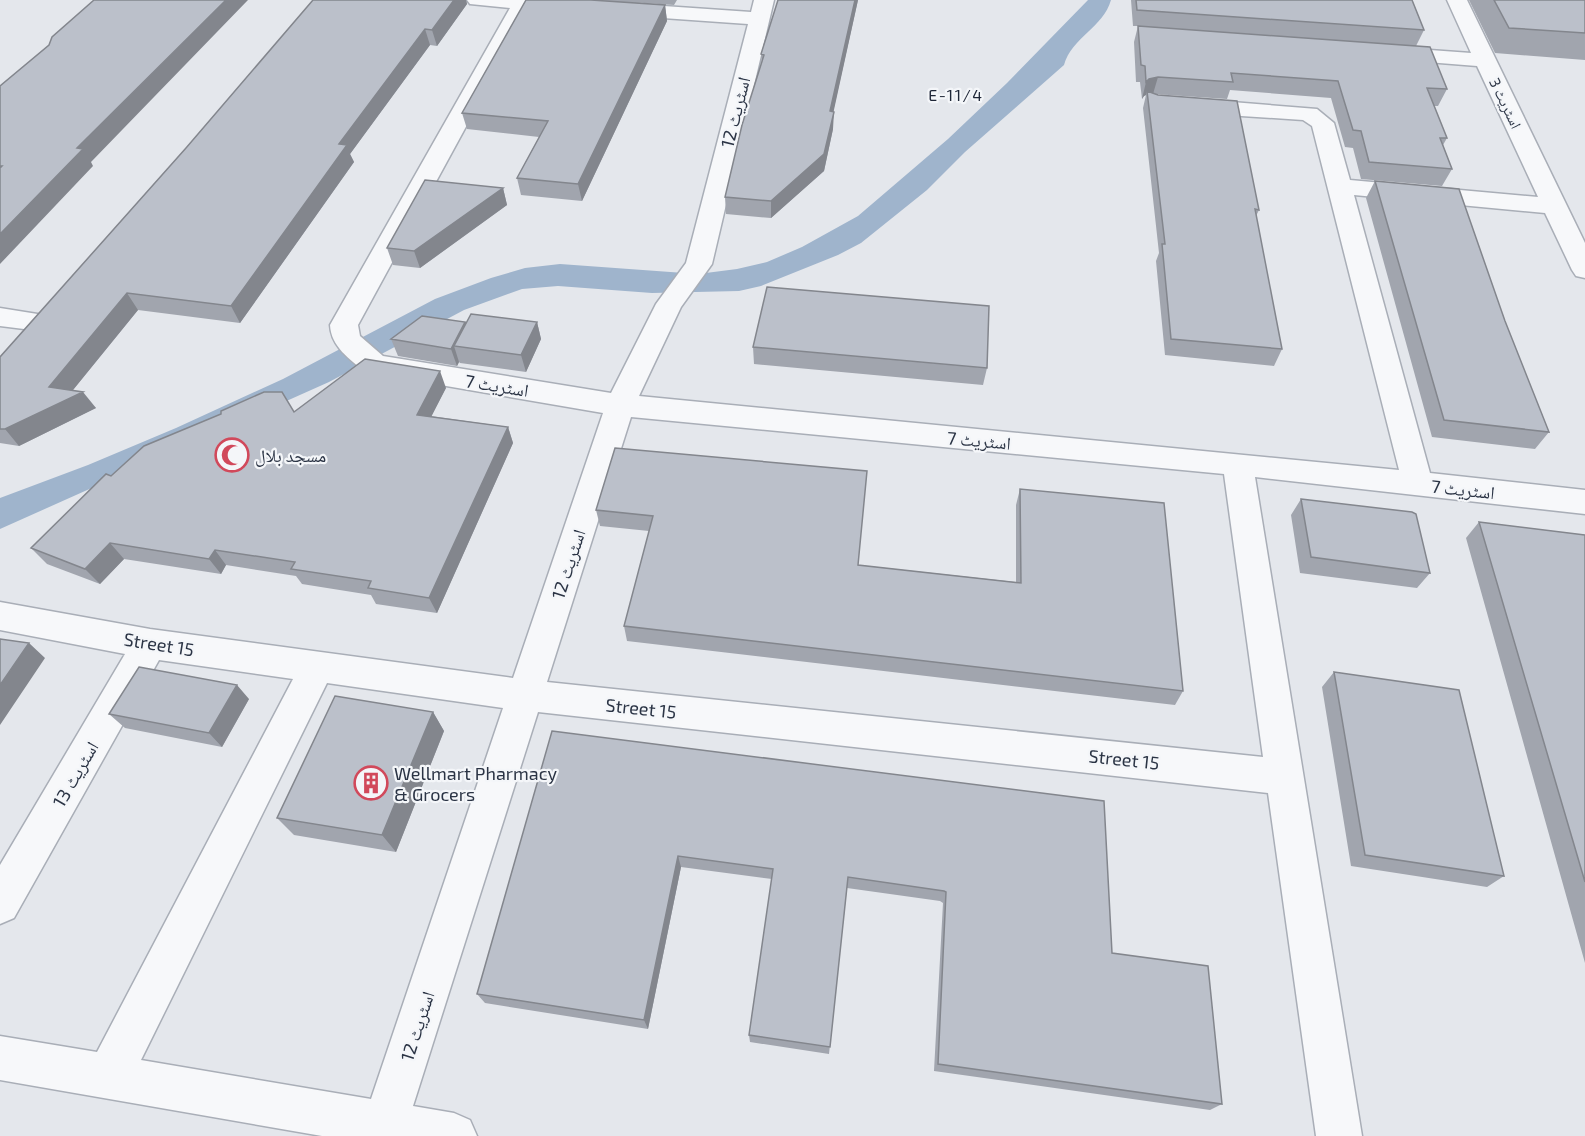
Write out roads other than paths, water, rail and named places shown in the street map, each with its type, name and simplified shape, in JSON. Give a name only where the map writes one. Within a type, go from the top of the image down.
[{"type":"street","points":[[477,0],[557,5]]},
{"type":"street","name":"اسٹریٹ 3","points":[[1457,0],[1585,270]]},
{"type":"street","name":"اسٹریٹ 7","points":[[523,3],[344,325],[345,335],[352,346],[375,365],[620,405],[1238,464],[1585,502]]},
{"type":"street","points":[[603,8],[761,9]]},
{"type":"street","name":"اسٹریٹ 12","points":[[383,1131],[620,405],[669,304],[699,264],[761,9]]},
{"type":"street","points":[[1369,51],[1486,60]]},
{"type":"street","points":[[1175,105],[1309,114],[1323,123],[1418,485]]},
{"type":"street","points":[[1338,186],[1555,206]]},
{"type":"street","points":[[0,317],[48,313],[20,345]]},
{"type":"street","points":[[1238,464],[1339,1136]]},
{"type":"street","name":"Street 15","points":[[0,616],[150,644],[525,695],[1284,777]]},
{"type":"street","name":"اسٹریٹ 13","points":[[0,903],[150,644]]},
{"type":"street","points":[[108,1078],[318,666]]},
{"type":"street","points":[[0,1058],[383,1131],[454,1136]]},
{"type":"water","points":[[1088,0],[1111,0],[1101,18],[1068,55],[1064,65],[965,152],[927,190],[861,243],[838,255],[761,286],[739,291],[652,293],[558,286],[522,289],[464,310],[329,382],[0,529],[0,498],[88,465],[176,428],[283,379],[435,299],[491,278],[525,268],[560,264],[698,274],[767,262],[802,247],[858,216],[948,139],[1007,83]]},
{"type":"place","name":"مسجد بلال","points":[[232,455]]},
{"type":"place","name":"Wellmart Pharmacy & Grocers","points":[[371,783]]},
{"type":"district","name":"E-11/4","points":[[956,94]]}]
